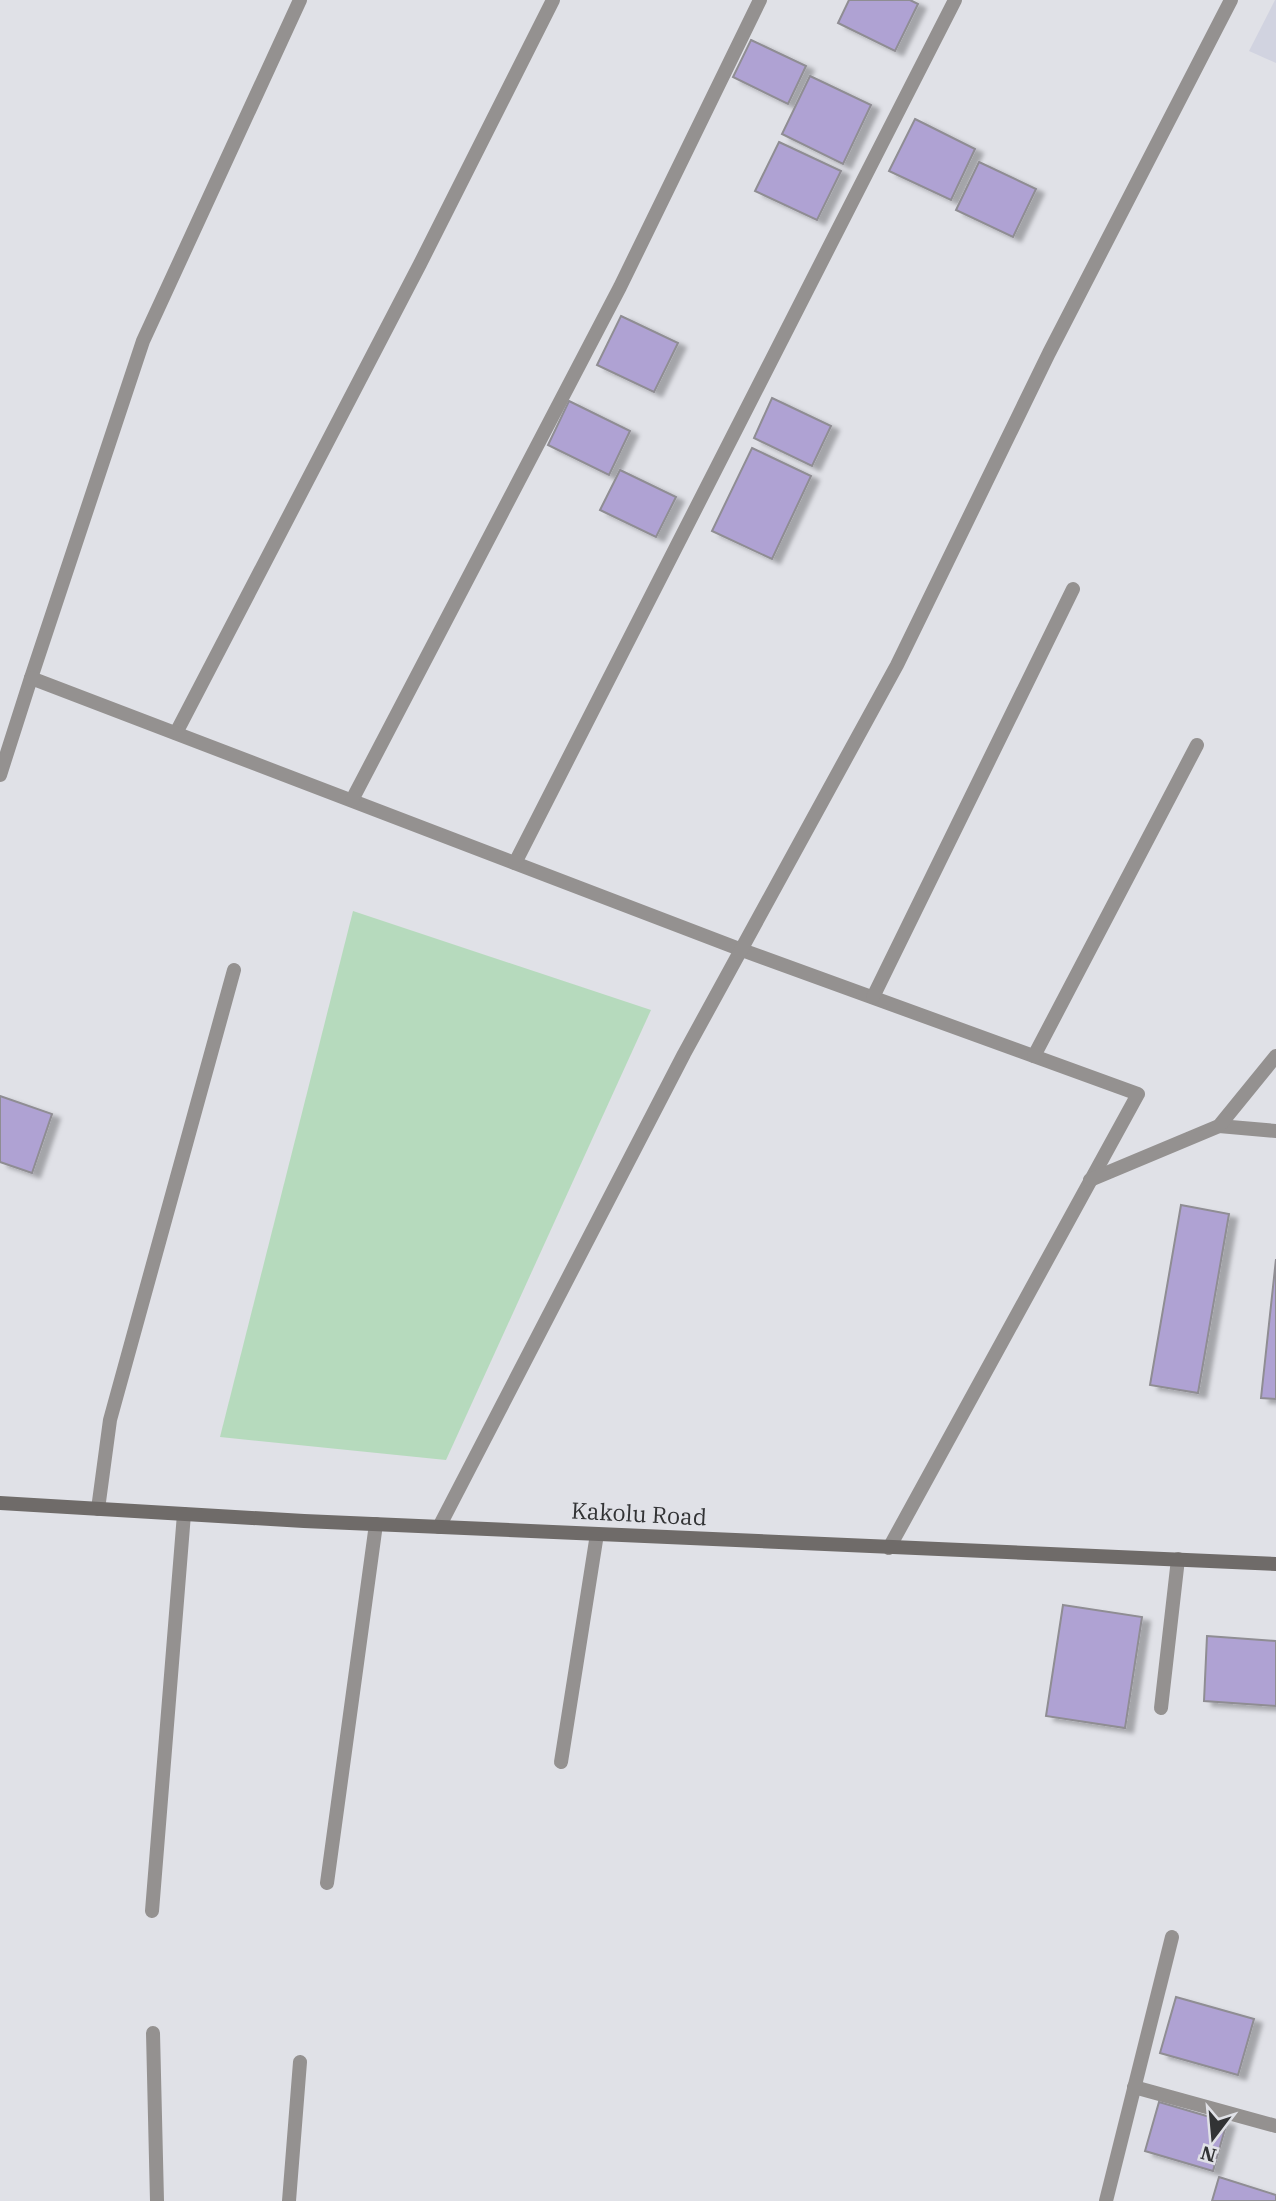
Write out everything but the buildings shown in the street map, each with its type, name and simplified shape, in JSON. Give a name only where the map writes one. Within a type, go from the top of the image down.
[{"type":"main road","name":"Kakolu Road","points":[[0,1503],[376,1524],[1276,1564]]},
{"type":"street","points":[[0,775],[143,341],[300,0]]},
{"type":"street","points":[[176,733],[426,253],[553,0]]},
{"type":"street","points":[[352,800],[620,287],[760,0]]},
{"type":"street","points":[[515,863],[955,0]]},
{"type":"street","points":[[439,1527],[684,1054],[897,665],[1049,353],[1231,0]]},
{"type":"street","points":[[873,998],[1073,589]]},
{"type":"street","points":[[31,678],[741,950],[1138,1094],[889,1548]]},
{"type":"street","points":[[1034,1056],[1197,745]]},
{"type":"street","points":[[98,1509],[110,1420],[234,970]]},
{"type":"street","points":[[1219,1126],[1276,1056]]},
{"type":"street","points":[[1090,1180],[1219,1126],[1276,1131]]},
{"type":"street","points":[[152,1911],[184,1514]]},
{"type":"street","points":[[327,1883],[376,1524]]},
{"type":"street","points":[[561,1762],[597,1534]]},
{"type":"street","points":[[1161,1709],[1178,1559]]},
{"type":"street","points":[[1105,2201],[1172,1937]]},
{"type":"street","points":[[153,2033],[157,2201]]},
{"type":"street","points":[[289,2201],[300,2062]]},
{"type":"street","points":[[1134,2087],[1276,2126]]},
{"type":"shaded area","points":[[1276,0],[1276,63],[1249,51]]},
{"type":"green space","points":[[353,911],[651,1010],[446,1460],[220,1437]]}]
